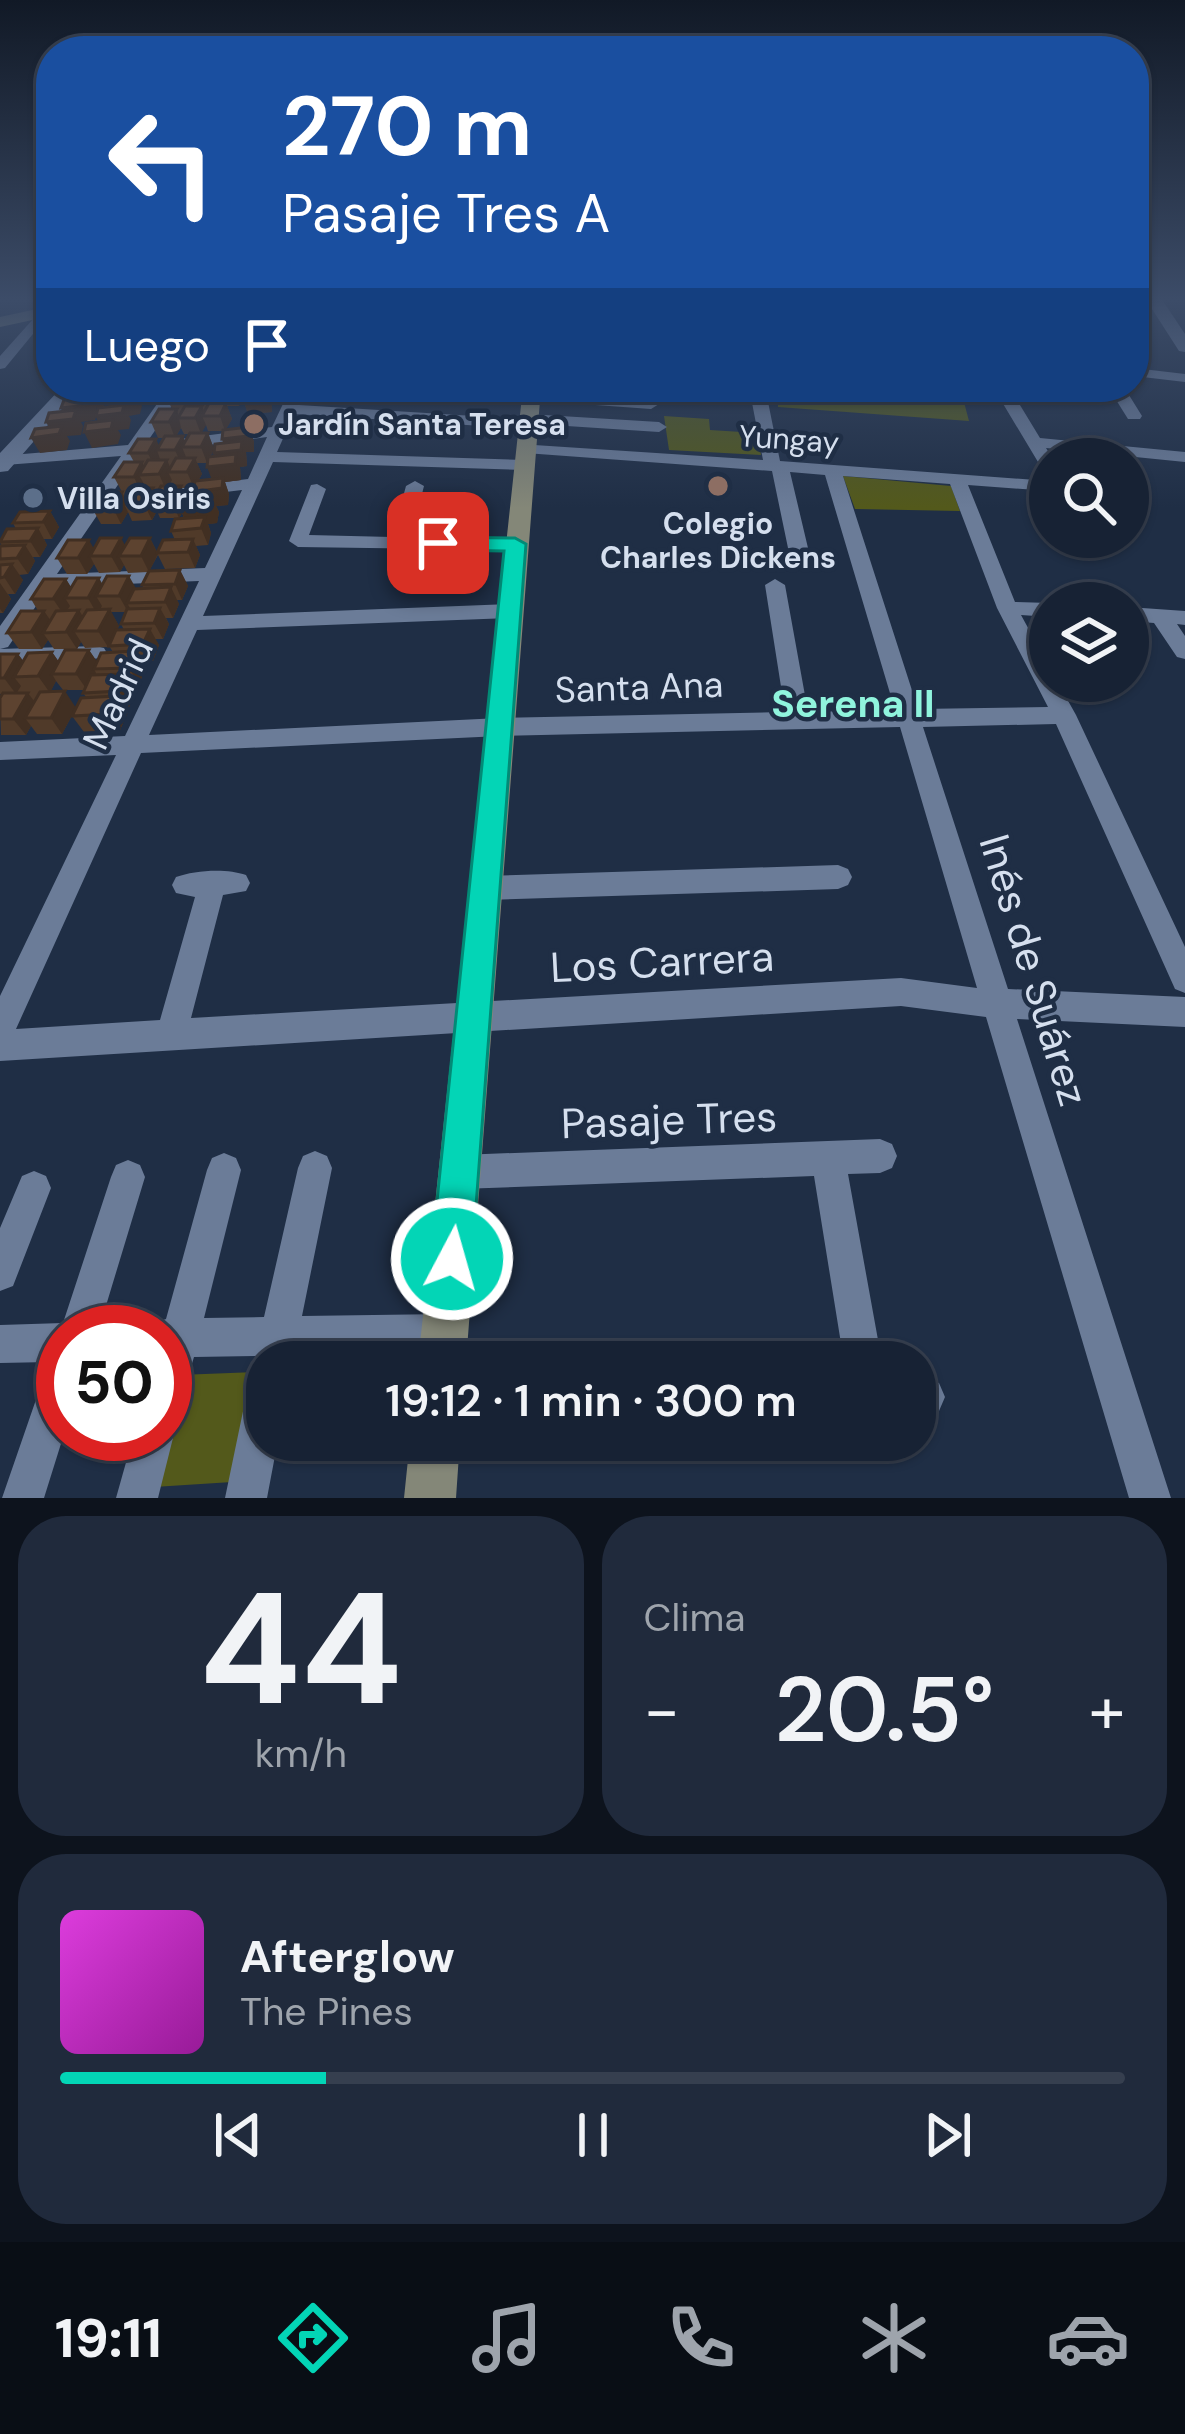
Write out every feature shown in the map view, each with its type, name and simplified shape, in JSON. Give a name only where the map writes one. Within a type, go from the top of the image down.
[{"type":"main road","points":[[445,1341],[528,423]]},
{"type":"main road","points":[[430,1498],[433,1461]]},
{"type":"street","points":[[1149,374],[1185,378]]},
{"type":"street","points":[[2,463],[58,402]]},
{"type":"street","points":[[0,642],[7,619],[40,581],[132,450],[163,419],[170,402]]},
{"type":"street","name":"Madrid","points":[[0,1030],[292,402]]},
{"type":"street","points":[[761,402],[798,548]]},
{"type":"street","points":[[1010,402],[1032,438]]},
{"type":"street","points":[[1125,402],[1134,416]]},
{"type":"street","points":[[267,458],[651,404]]},
{"type":"street","points":[[289,409],[659,427]]},
{"type":"street","name":"Yungay","points":[[528,423],[776,465],[1029,484]]},
{"type":"street","points":[[2,463],[279,431]]},
{"type":"street","points":[[1149,454],[1185,458]]},
{"type":"street","name":"Inés de Suárez","points":[[832,469],[1150,1498]]},
{"type":"street","points":[[957,479],[1006,608],[1064,715],[1185,979]]},
{"type":"street","points":[[138,498],[254,483]]},
{"type":"street","points":[[400,543],[415,486]]},
{"type":"street","points":[[317,489],[298,541],[515,544]]},
{"type":"street","points":[[95,503],[116,500]]},
{"type":"street","points":[[40,581],[214,574]]},
{"type":"street","points":[[775,585],[797,717]]},
{"type":"street","points":[[1006,608],[1029,609]]},
{"type":"street","points":[[191,623],[510,611]]},
{"type":"street","points":[[1149,616],[1185,618]]},
{"type":"street","points":[[1161,617],[1185,652]]},
{"type":"street","points":[[0,657],[96,653]]},
{"type":"street","name":"Santa Ana","points":[[0,751],[500,727],[908,714],[1064,715]]},
{"type":"street","points":[[486,888],[838,877]]},
{"type":"street","points":[[171,1036],[211,884]]},
{"type":"street","name":"Los Carrera","points":[[0,1045],[901,992],[998,1004],[1185,1012]]},
{"type":"street","name":"Pasaje Tres","points":[[460,1172],[880,1156]]},
{"type":"street","points":[[828,1160],[859,1341]]},
{"type":"street","points":[[278,1341],[315,1168]]},
{"type":"street","points":[[182,1305],[224,1170]]},
{"type":"street","points":[[88,1305],[128,1177]]},
{"type":"street","points":[[0,1273],[34,1188]]},
{"type":"street","points":[[192,1340],[246,1346]]},
{"type":"street","points":[[0,1344],[36,1343]]},
{"type":"street","points":[[23,1498],[36,1458]]},
{"type":"street","points":[[137,1498],[147,1461]]},
{"type":"street","points":[[247,1498],[254,1461]]},
{"type":"green space","points":[[778,402],[964,402],[969,421],[778,407]]},
{"type":"green space","points":[[664,416],[709,419],[710,430],[758,433],[761,455],[669,450]]},
{"type":"green space","points":[[843,476],[951,486],[960,511],[855,509]]},
{"type":"green space","points":[[246,1372],[246,1423],[232,1482],[154,1487],[160,1461],[192,1461],[192,1375]]},
{"type":"building","points":[[63,402],[89,402],[88,405],[61,408]]},
{"type":"building","points":[[209,403],[226,403],[220,416],[202,416]]},
{"type":"building","points":[[124,405],[122,413],[96,416],[98,408]]},
{"type":"building","points":[[185,406],[202,406],[195,418],[178,418]]},
{"type":"building","points":[[159,409],[177,409],[169,422],[151,422]]},
{"type":"building","points":[[76,410],[73,419],[46,422],[49,413]]},
{"type":"building","points":[[113,420],[111,429],[84,432],[86,423]]},
{"type":"building","points":[[62,426],[59,434],[31,438],[35,429]]},
{"type":"building","points":[[249,427],[248,436],[222,439],[223,430]]},
{"type":"building","points":[[190,433],[208,433],[201,447],[182,447]]},
{"type":"building","points":[[165,436],[183,436],[175,450],[157,450]]},
{"type":"building","points":[[138,439],[156,439],[148,453],[129,453]]},
{"type":"building","points":[[242,441],[241,450],[214,453],[215,444]]},
{"type":"building","points":[[236,454],[235,464],[207,467],[208,457]]},
{"type":"building","points":[[176,458],[195,458],[187,472],[168,472]]},
{"type":"building","points":[[148,460],[167,460],[159,474],[139,475]]},
{"type":"building","points":[[124,462],[142,462],[134,477],[114,477]]},
{"type":"building","points":[[223,478],[222,488],[193,492],[195,481]]},
{"type":"building","points":[[161,486],[181,486],[172,501],[152,502]]},
{"type":"building","points":[[134,488],[153,488],[144,504],[124,504]]},
{"type":"building","points":[[103,492],[122,492],[113,508],[92,508]]},
{"type":"building","points":[[212,496],[211,507],[181,511],[183,499]]},
{"type":"building","points":[[50,511],[43,522],[13,523],[20,512]]},
{"type":"building","points":[[205,517],[201,528],[171,531],[175,519]]},
{"type":"building","points":[[38,528],[30,541],[0,542],[7,529]]},
{"type":"building","points":[[100,538],[121,538],[111,556],[90,556]]},
{"type":"building","points":[[130,538],[150,538],[141,556],[119,556]]},
{"type":"building","points":[[193,539],[188,552],[157,553],[163,540]]},
{"type":"building","points":[[68,540],[89,540],[78,558],[57,558]]},
{"type":"building","points":[[25,545],[17,558],[0,559],[0,546]]},
{"type":"building","points":[[12,564],[4,577],[0,578],[0,565]]},
{"type":"building","points":[[180,570],[175,584],[142,585],[149,571]]},
{"type":"building","points":[[107,576],[129,576],[119,596],[96,596]]},
{"type":"building","points":[[77,578],[99,578],[88,598],[65,598]]},
{"type":"building","points":[[44,579],[66,579],[53,599],[31,599]]},
{"type":"building","points":[[171,587],[165,602],[127,603],[134,589]]},
{"type":"building","points":[[160,608],[154,623],[121,624],[127,609]]},
{"type":"building","points":[[110,609],[98,631],[74,631],[87,610]]},
{"type":"building","points":[[79,610],[66,632],[43,633],[56,611]]},
{"type":"building","points":[[21,611],[44,611],[31,632],[7,633]]},
{"type":"building","points":[[150,629],[143,644],[109,646],[116,630]]},
{"type":"building","points":[[65,650],[89,650],[76,674],[52,674]]},
{"type":"building","points":[[136,651],[129,668],[94,669],[101,653]]},
{"type":"building","points":[[52,652],[38,676],[14,677],[28,653]]},
{"type":"building","points":[[0,654],[18,654],[4,678],[0,678]]},
{"type":"building","points":[[127,674],[119,691],[83,693],[91,675]]},
{"type":"building","points":[[65,691],[51,718],[25,718],[40,692]]},
{"type":"building","points":[[3,693],[28,693],[13,719],[0,719]]},
{"type":"building","points":[[117,696],[110,714],[72,716],[81,698]]},
{"type":"place","name":"Jardín Santa Teresa","points":[[254,424]]},
{"type":"place","name":"Colegio Charles Dickens","points":[[718,486]]},
{"type":"place","name":"Villa Osiris","points":[[33,498]]},
{"type":"district","name":"Serena II","points":[[853,703]]},
{"type":"route","points":[[438,543],[515,544],[452,1259]]}]
